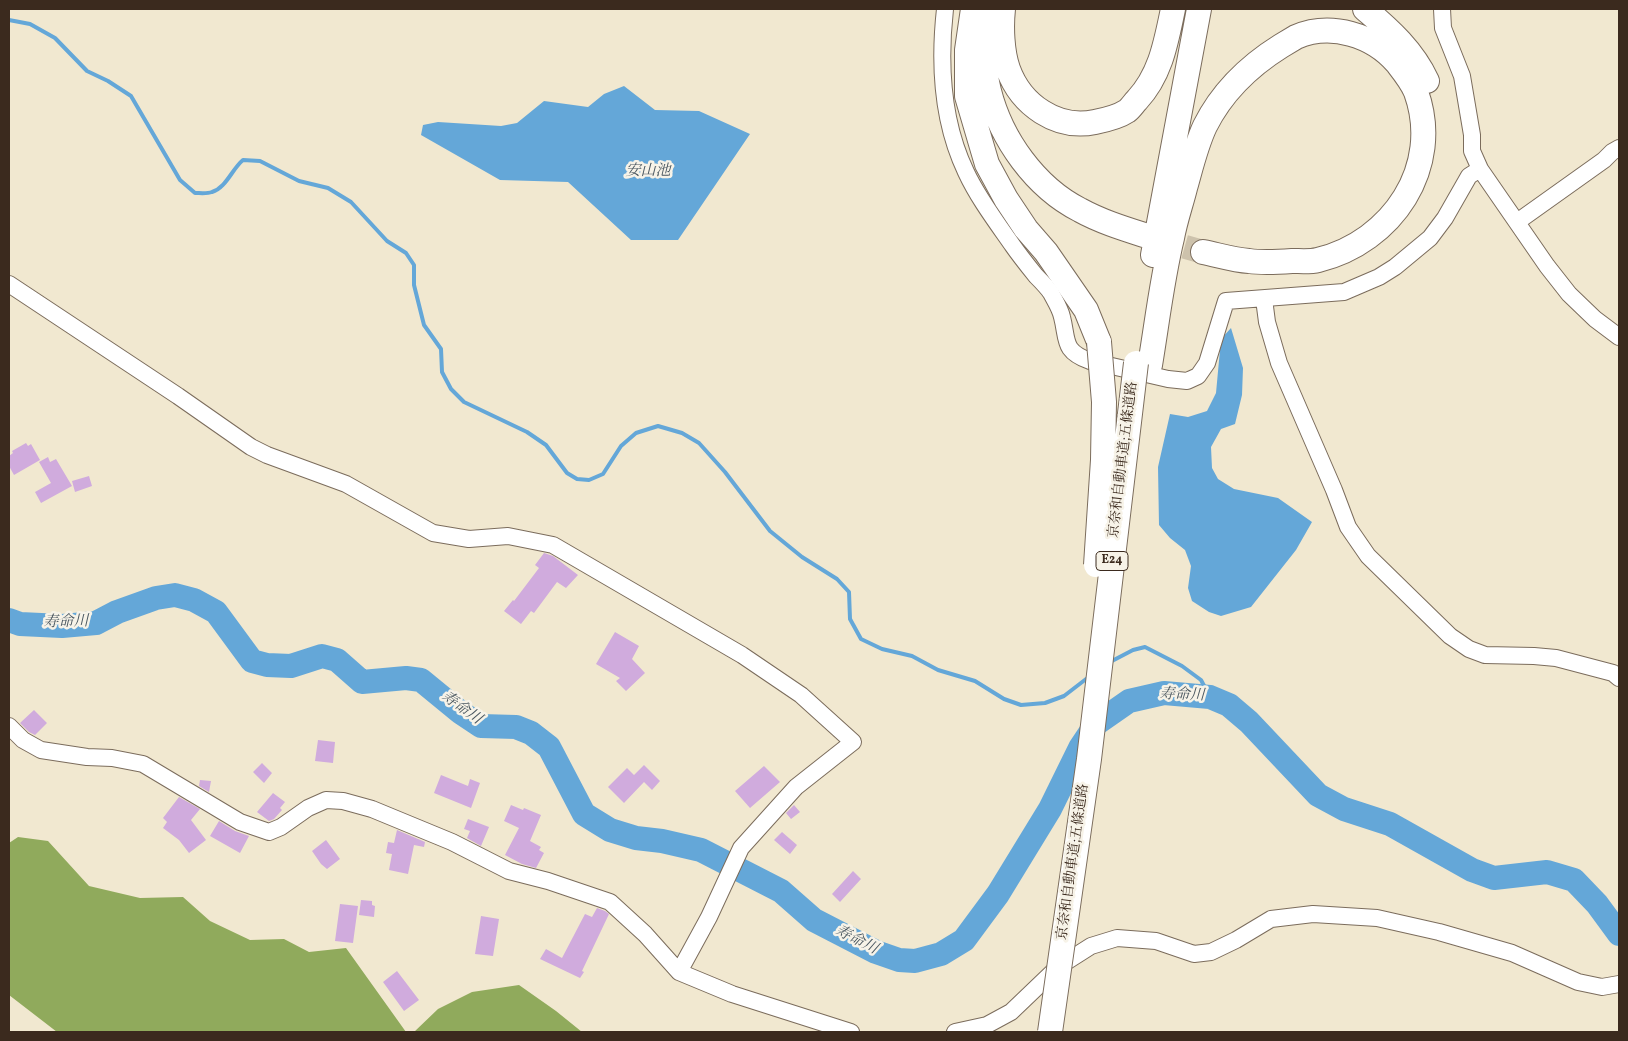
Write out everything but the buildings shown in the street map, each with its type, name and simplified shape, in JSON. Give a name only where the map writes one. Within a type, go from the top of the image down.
[{"type":"highway","points":[[974,9],[968,50],[967,96],[987,164],[1026,229],[1046,252],[1086,310],[1099,342],[1104,402],[1102,477],[1089,699],[1089,759]]},
{"type":"highway","points":[[968,50],[983,103],[1000,144],[1018,173],[1044,199],[1075,220],[1106,236],[1142,242],[1111,224],[1078,209],[1049,188],[1021,159],[1000,125],[989,90],[984,45],[985,9]]},
{"type":"highway","points":[[1003,9],[1004,46],[1008,68],[1014,82],[1024,97],[1036,109],[1071,124],[1085,124],[1106,120],[1127,111],[1142,95],[1155,77],[1165,46],[1173,9]]},
{"type":"highway","name":"京奈和自動車道;五條道路","points":[[1050,1032],[1089,759],[1127,437],[1143,364],[1162,198],[1199,9]]},
{"type":"highway","points":[[1143,364],[1172,237],[1204,129],[1224,96],[1256,62],[1296,37],[1321,32],[1343,32],[1366,38],[1389,54],[1404,71],[1416,91],[1422,118],[1422,145],[1416,176],[1406,197],[1392,217],[1370,236],[1341,252],[1316,260],[1248,261],[1201,259],[1281,274],[1321,269],[1348,261],[1376,246],[1399,226],[1419,198],[1428,175],[1436,143],[1430,88],[1420,68],[1405,46],[1389,29],[1365,9]]},
{"type":"street","points":[[946,9],[943,53],[946,103],[956,146],[966,173],[1013,246],[1049,290],[1058,305],[1065,341],[1070,347],[1090,361],[1168,379],[1187,381],[1198,376],[1207,363],[1226,301],[1344,292],[1379,277],[1395,267],[1430,238],[1445,218],[1469,176],[1480,169]]},
{"type":"street","points":[[1442,9],[1442,28],[1462,76],[1472,134],[1472,150],[1480,169],[1547,266],[1569,294],[1595,319],[1619,337]]},
{"type":"street","points":[[1516,222],[1619,148]]},
{"type":"street","points":[[9,284],[267,455],[346,484],[433,533],[469,540],[508,536],[553,545],[742,655],[801,695],[853,742],[796,787],[741,848],[679,972]]},
{"type":"street","points":[[1264,299],[1267,322],[1279,362],[1348,527],[1368,556],[1450,636],[1469,649],[1486,655],[1556,658],[1613,673],[1619,678]]},
{"type":"street","points":[[9,726],[23,740],[41,750],[87,757],[112,758],[143,764],[240,822],[269,832],[308,808],[326,800],[343,801],[372,809],[452,842],[509,871],[548,881],[610,902],[645,934],[679,972],[732,994],[851,1032]]},
{"type":"street","points":[[955,1032],[987,1025],[1011,1012],[1058,967],[1090,946],[1117,938],[1156,941],[1194,954],[1211,952],[1236,940],[1271,919],[1313,914],[1377,918],[1439,932],[1512,953],[1578,982],[1602,987],[1619,984]]},
{"type":"green space","points":[[18,837],[48,841],[89,886],[140,898],[183,897],[210,921],[250,940],[284,939],[309,952],[346,948],[406,1032],[57,1032],[9,995],[9,843]]},
{"type":"green space","points":[[519,985],[582,1032],[414,1032],[438,1009],[472,992]]},
{"type":"water","name":"安山池","points":[[624,86],[655,110],[699,111],[750,134],[678,240],[631,240],[568,182],[500,180],[421,135],[423,125],[438,122],[501,126],[517,123],[544,101],[588,107],[604,94]]},
{"type":"water","points":[[1231,328],[1243,368],[1242,395],[1235,424],[1221,429],[1211,447],[1212,468],[1218,479],[1234,489],[1278,498],[1312,522],[1296,550],[1251,607],[1221,616],[1209,612],[1192,601],[1188,588],[1191,566],[1185,550],[1170,538],[1159,525],[1158,467],[1170,414],[1188,417],[1207,411],[1216,393],[1221,339]]},
{"type":"waterway","points":[[9,20],[30,24],[55,38],[87,71],[108,81],[131,96],[180,180],[195,193],[208,193],[217,190],[243,160],[260,161],[299,181],[328,188],[351,202],[387,241],[406,253],[414,265],[414,285],[424,325],[441,349],[442,372],[451,389],[464,402],[527,432],[546,445],[567,473],[577,479],[589,480],[603,474],[621,446],[636,433],[658,426],[682,433],[699,443],[725,472],[770,531],[802,557],[837,579],[849,592],[850,619],[861,639],[882,649],[912,656],[938,670],[975,681],[1004,699],[1021,705],[1045,703],[1064,696],[1090,676]]},
{"type":"waterway","name":"寿命川","points":[[9,620],[20,624],[62,626],[96,623],[117,612],[156,598],[175,595],[194,600],[216,612],[252,661],[267,665],[291,666],[322,656],[337,660],[362,682],[406,678],[421,680],[460,712],[481,726],[516,727],[531,733],[549,747],[584,814],[610,830],[636,838],[662,841],[701,850],[781,891],[814,920],[876,952],[899,960],[915,961],[941,954],[964,940],[998,894],[1050,809],[1080,748],[1096,724],[1129,701],[1164,693],[1210,697],[1229,705],[1249,722],[1318,795],[1344,809],[1390,824],[1472,870],[1494,878],[1547,872],[1574,880],[1597,904],[1619,934]]},
{"type":"waterway","points":[[1110,662],[1133,650],[1145,647],[1182,666],[1201,680],[1210,697]]},
{"type":"tunnel","points":[[1150,237],[1203,252]]}]
